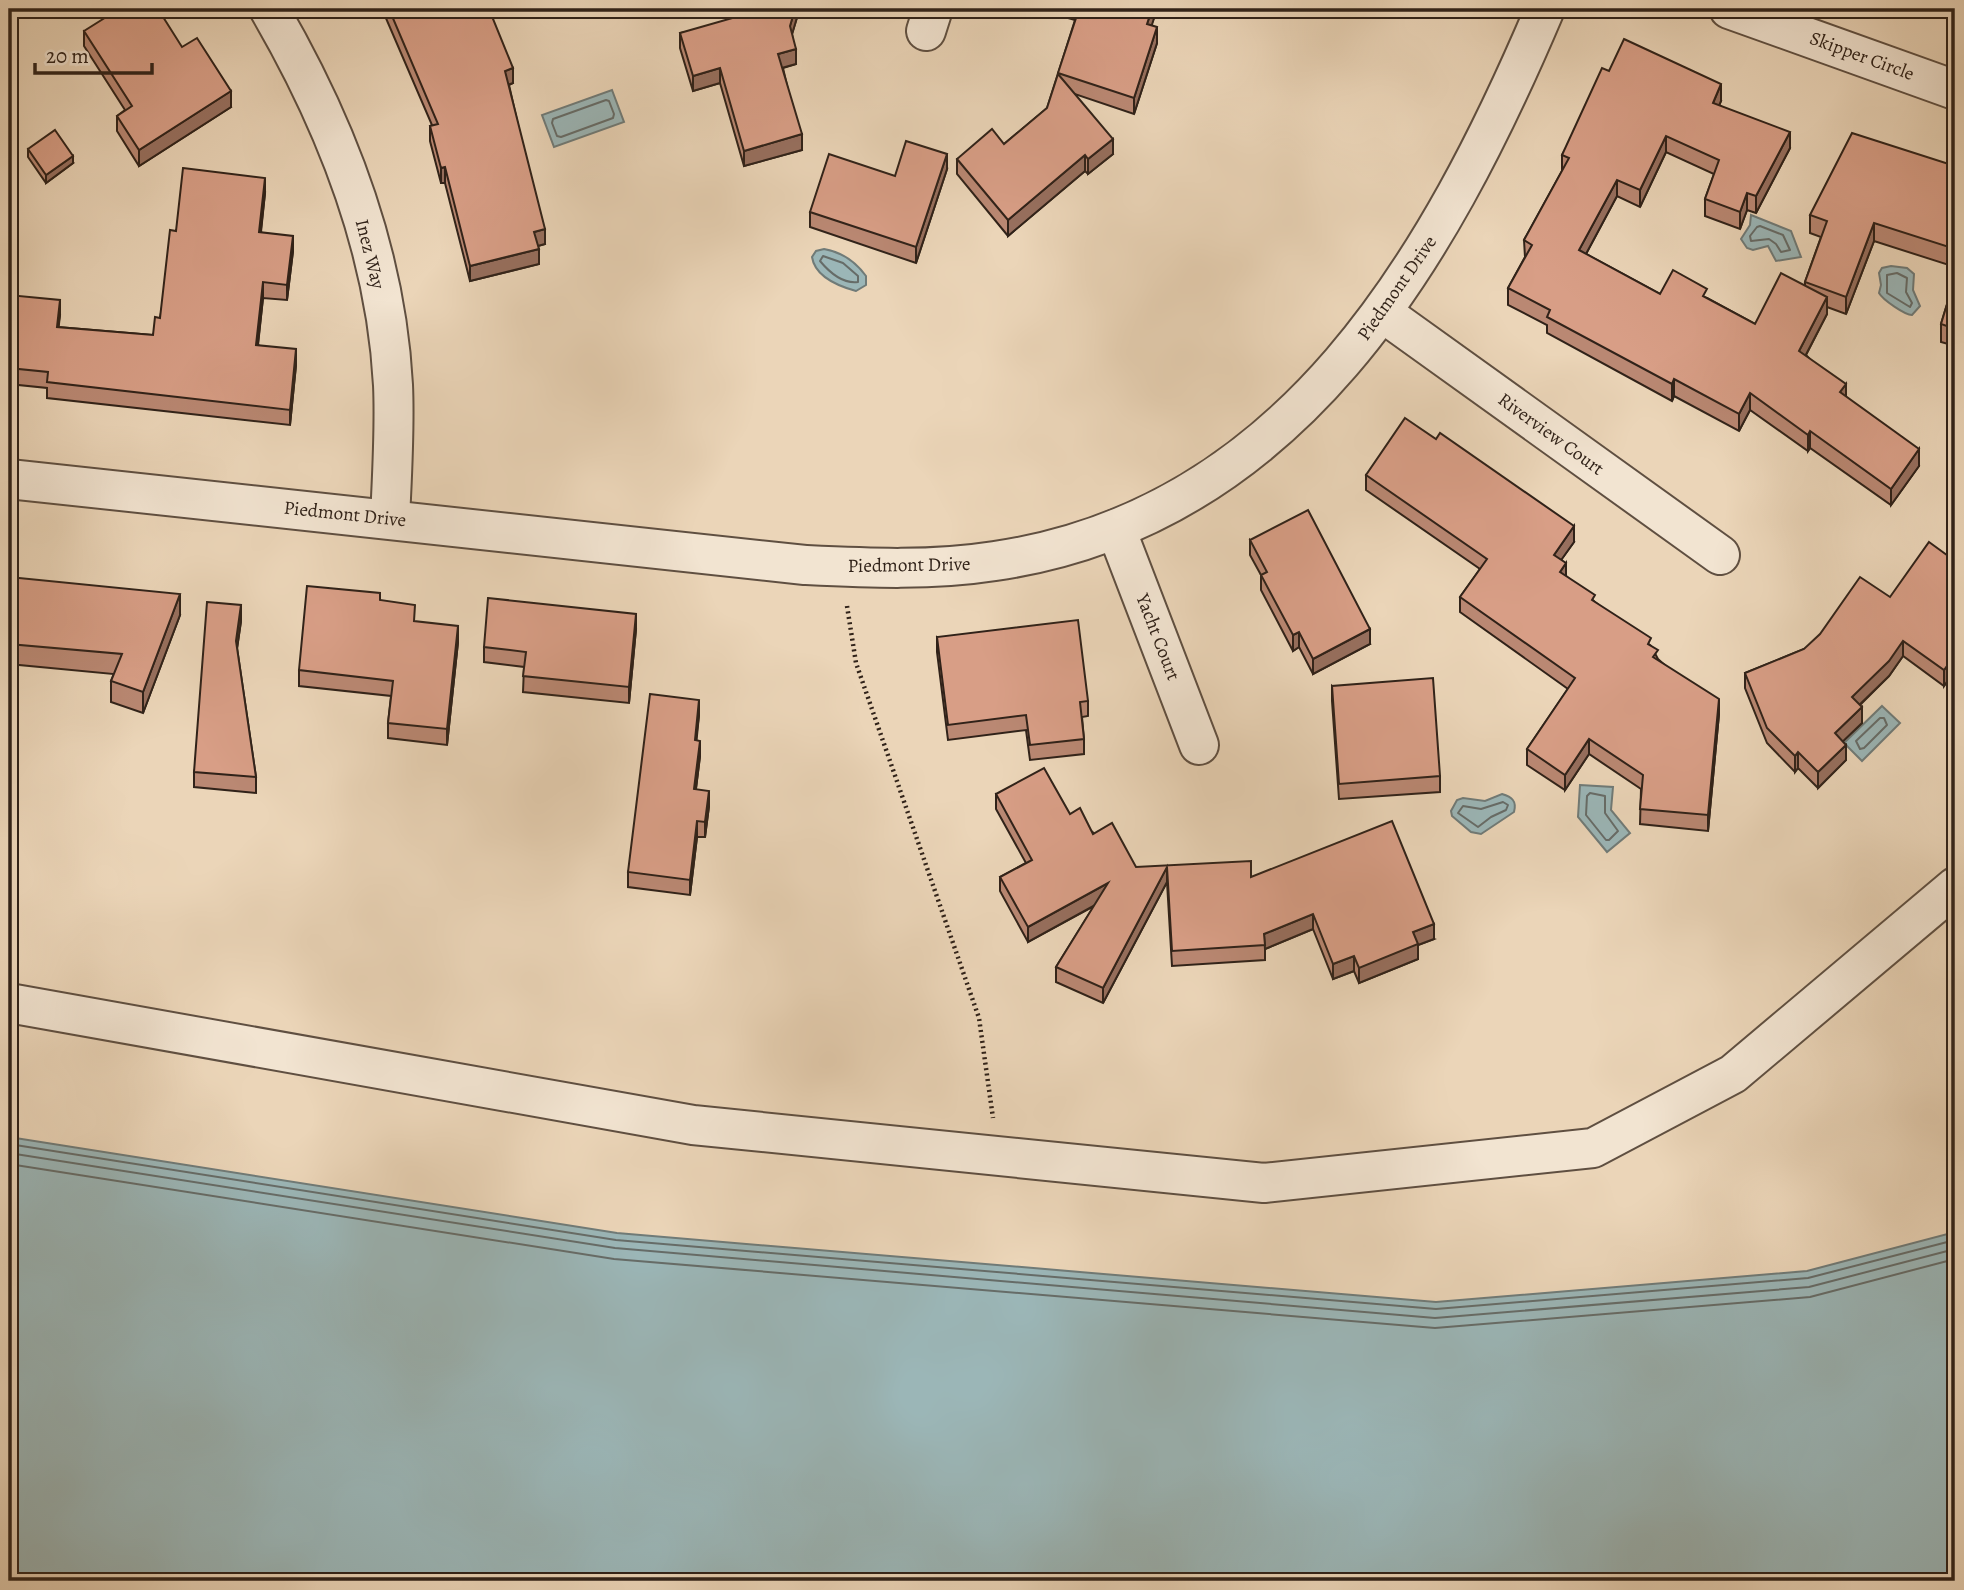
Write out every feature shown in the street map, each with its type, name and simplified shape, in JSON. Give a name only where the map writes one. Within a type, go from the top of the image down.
[{"type":"street","name":"Inez Way","points":[[270,9],[296,54],[328,121],[354,190],[371,251],[386,320],[393,385],[390,519]]},
{"type":"street","name":"Piedmont Drive","points":[[9,479],[793,564],[879,569],[938,568],[997,561],[1062,547],[1116,530],[1218,474],[1252,448],[1325,383],[1382,313],[1429,244],[1492,128],[1545,9]]},
{"type":"street","name":"Skipper Circle","points":[[1728,9],[1955,90]]},
{"type":"street","name":"Riverview Court","points":[[1382,313],[1720,555]]},
{"type":"street","name":"Yacht Court","points":[[1116,530],[1199,745]]},
{"type":"street","points":[[9,1003],[693,1125],[1264,1183],[1593,1147],[1733,1074],[1955,887]]},
{"type":"path","points":[[847,603],[856,663],[979,1018],[998,1157]]},
{"type":"water","points":[[612,90],[624,122],[554,147],[542,115]]},
{"type":"water","points":[[1751,215],[1791,231],[1801,257],[1776,261],[1768,246],[1753,250],[1747,248],[1741,239],[1750,225]]},
{"type":"water","points":[[824,249],[837,252],[853,262],[866,276],[866,285],[856,291],[822,275],[812,257],[816,251]]},
{"type":"water","points":[[1882,268],[1907,268],[1914,274],[1913,290],[1920,306],[1912,315],[1894,307],[1879,293],[1879,273]]},
{"type":"water","points":[[1882,706],[1900,723],[1862,761],[1844,743]]},
{"type":"water","points":[[1580,785],[1613,787],[1611,810],[1630,833],[1607,852],[1578,817]]},
{"type":"water","points":[[1502,794],[1513,800],[1514,812],[1481,834],[1471,832],[1452,816],[1451,811],[1457,800],[1463,798],[1485,801]]},
{"type":"water","points":[[9,1137],[617,1233],[1436,1302],[1807,1271],[1955,1232],[1955,1581],[9,1581]]},
{"type":"building","points":[[119,9],[158,9],[182,47],[197,38],[231,91],[139,150],[117,116],[132,106],[84,31]]},
{"type":"building","points":[[389,9],[489,9],[513,68],[505,71],[545,229],[534,232],[539,249],[470,266],[445,167],[441,168],[430,126],[438,124]]},
{"type":"building","points":[[764,9],[795,9],[790,26],[796,49],[778,54],[802,134],[744,151],[720,68],[693,76],[680,33]]},
{"type":"building","points":[[1079,9],[1152,9],[1147,24],[1157,27],[1134,98],[1058,73]]},
{"type":"building","points":[[1624,39],[1721,84],[1713,103],[1790,132],[1756,196],[1747,193],[1740,212],[1705,199],[1719,160],[1666,136],[1640,190],[1617,180],[1579,250],[1660,294],[1673,270],[1707,289],[1703,296],[1755,324],[1781,273],[1827,297],[1799,351],[1846,384],[1840,392],[1919,449],[1891,489],[1810,431],[1808,435],[1750,393],[1739,414],[1674,379],[1672,384],[1547,317],[1550,310],[1508,288],[1532,245],[1524,240],[1569,158],[1562,155],[1602,68],[1609,71]]},
{"type":"building","points":[[1058,74],[1113,139],[1088,159],[1085,155],[1008,220],[957,159],[992,129],[1004,144],[1047,108]]},
{"type":"building","points":[[55,130],[73,156],[46,175],[28,149]]},
{"type":"building","points":[[1852,133],[1955,166],[1955,249],[1874,223],[1846,297],[1805,282],[1827,221],[1810,215]]},
{"type":"building","points":[[906,141],[947,154],[916,247],[810,212],[829,154],[895,176]]},
{"type":"building","points":[[183,168],[265,178],[259,232],[293,236],[287,285],[263,282],[256,345],[296,349],[290,410],[47,382],[48,372],[9,368],[9,295],[60,300],[57,327],[153,335],[155,317],[160,318],[170,230],[176,231]]},
{"type":"building","points":[[1955,278],[1955,329],[1941,324]]},
{"type":"building","points":[[1405,418],[1436,439],[1440,433],[1574,526],[1554,555],[1566,563],[1560,572],[1595,595],[1592,600],[1651,638],[1648,644],[1658,650],[1653,657],[1719,699],[1708,815],[1640,809],[1643,775],[1589,739],[1565,775],[1527,749],[1575,678],[1460,597],[1487,559],[1366,475]]},
{"type":"building","points":[[1308,510],[1370,629],[1313,659],[1299,632],[1293,635],[1261,575],[1267,572],[1250,540]]},
{"type":"building","points":[[1929,542],[1955,561],[1955,611],[1950,619],[1955,623],[1955,655],[1944,670],[1903,641],[1889,661],[1852,697],[1862,707],[1835,733],[1846,745],[1818,772],[1798,752],[1795,756],[1767,728],[1745,673],[1804,649],[1820,634],[1860,577],[1890,597]]},
{"type":"building","points":[[9,577],[180,594],[143,692],[111,681],[122,654],[9,644]]},
{"type":"building","points":[[307,586],[380,593],[380,600],[415,605],[414,621],[458,626],[447,729],[388,723],[393,681],[299,670]]},
{"type":"building","points":[[488,598],[636,614],[629,687],[523,676],[526,652],[484,647]]},
{"type":"building","points":[[207,602],[241,605],[236,641],[256,777],[194,772]]},
{"type":"building","points":[[1078,620],[1088,701],[1080,702],[1084,739],[1030,745],[1026,715],[948,725],[937,637]]},
{"type":"building","points":[[1433,678],[1440,776],[1339,784],[1332,686]]},
{"type":"building","points":[[650,694],[699,700],[695,740],[700,741],[694,789],[709,791],[705,822],[697,821],[690,880],[628,872]]},
{"type":"building","points":[[1044,768],[1070,814],[1080,808],[1093,834],[1112,823],[1136,867],[1251,861],[1251,877],[1392,821],[1434,924],[1413,932],[1418,944],[1359,968],[1354,956],[1333,964],[1313,914],[1264,934],[1265,945],[1172,951],[1167,867],[1103,988],[1056,967],[1108,883],[1028,927],[1000,877],[1032,860],[996,794]]}]
